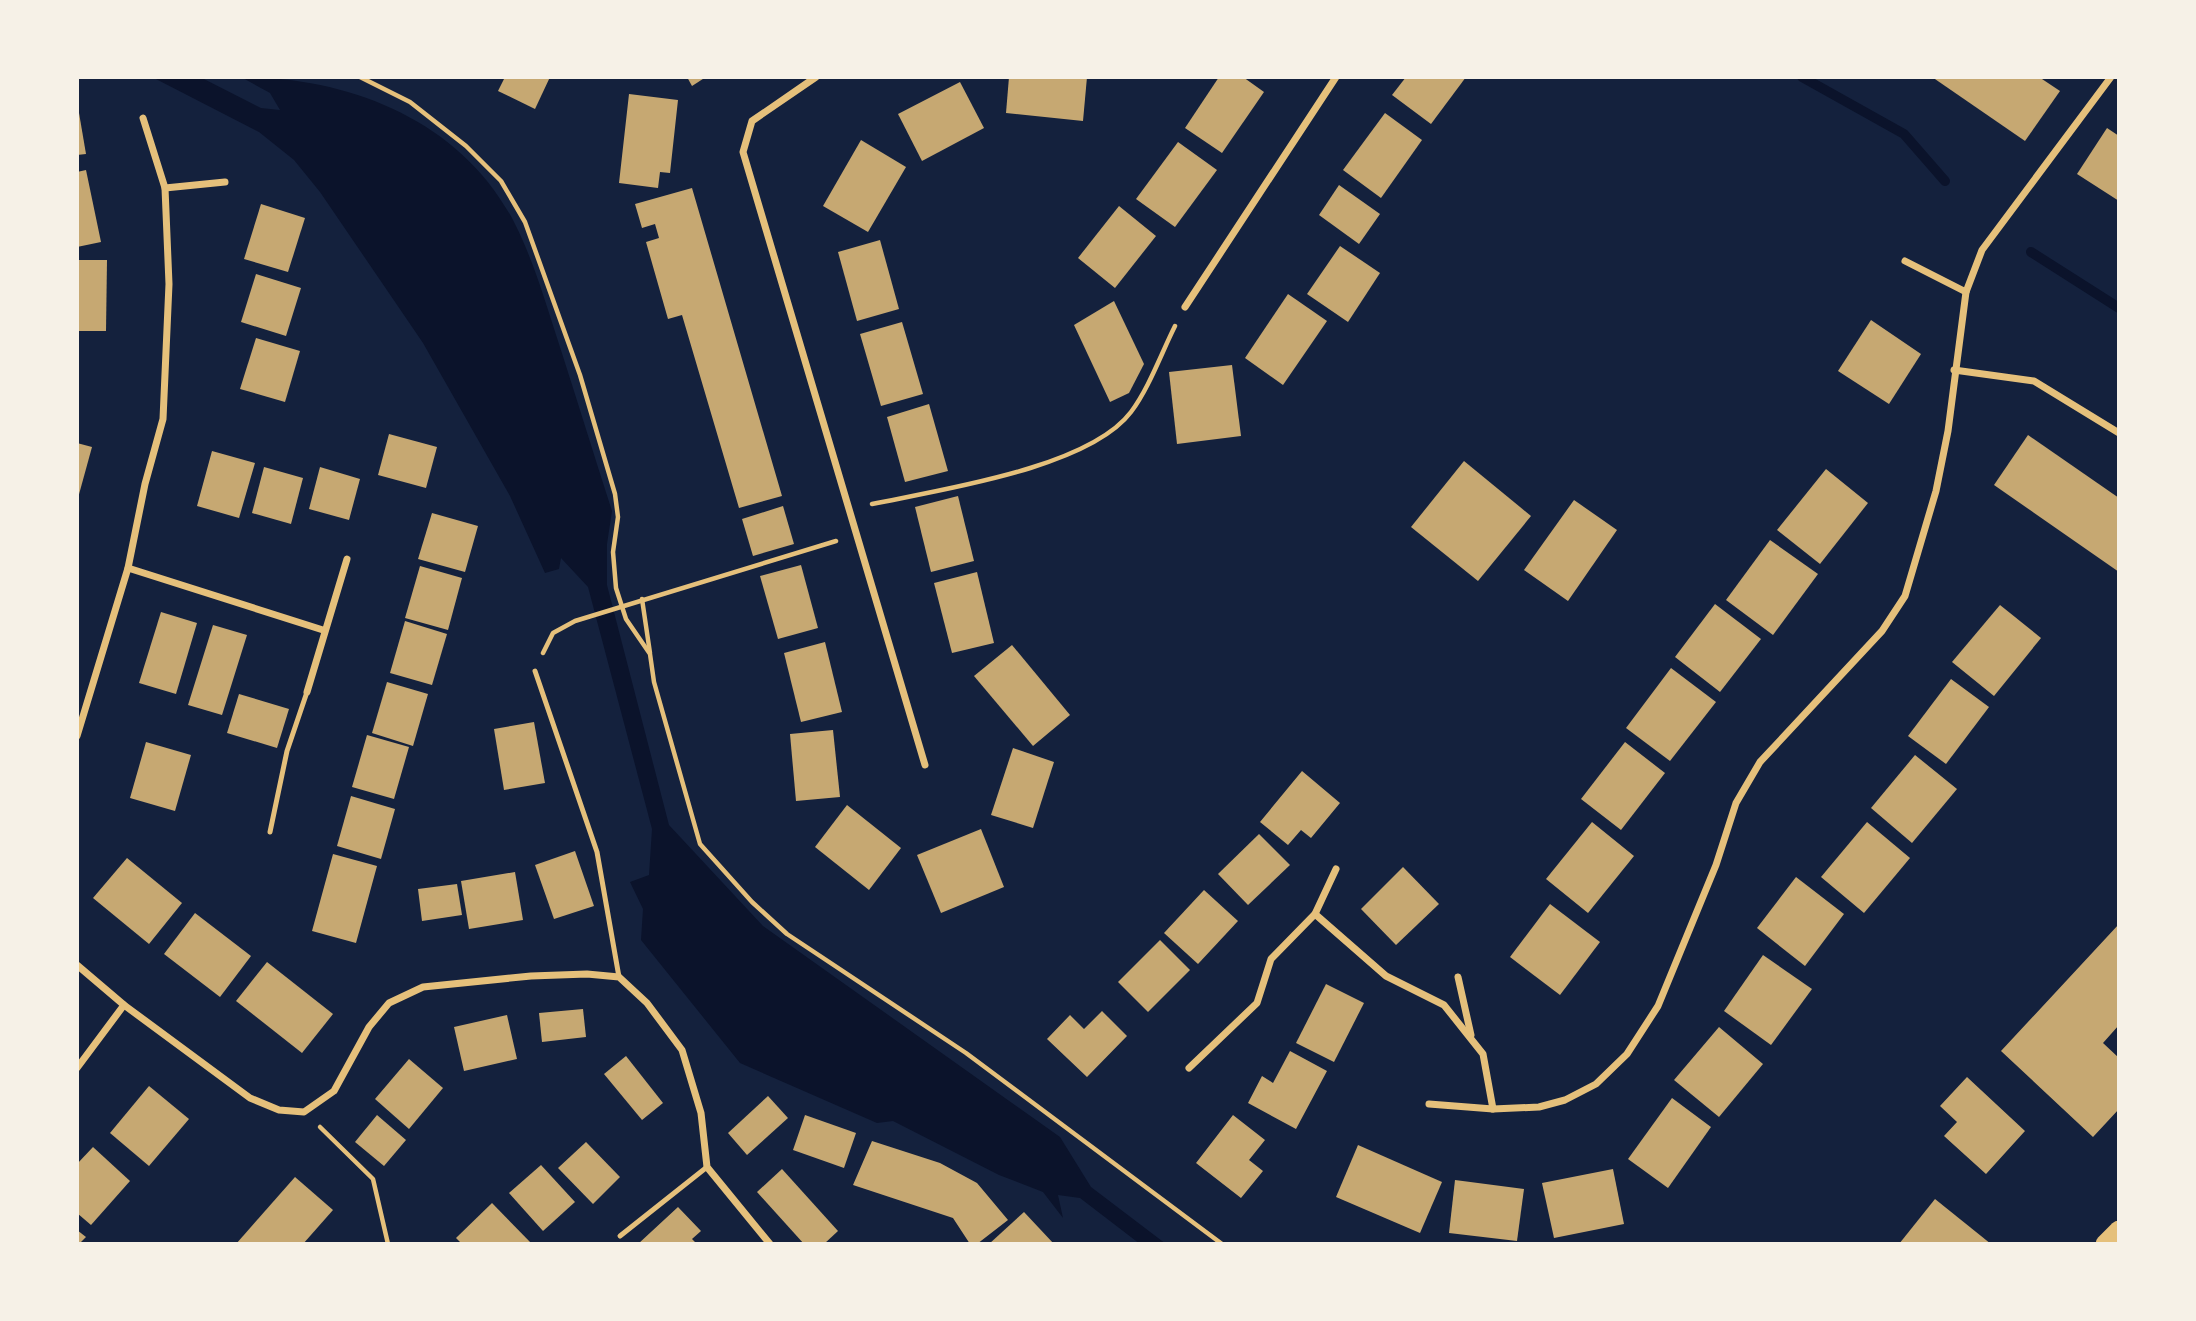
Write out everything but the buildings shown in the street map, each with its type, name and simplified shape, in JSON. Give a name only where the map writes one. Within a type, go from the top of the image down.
[{"type":"highway","points":[[2106,1244],[2119,1230]]},
{"type":"street","points":[[816,77],[752,121],[743,152],[925,765]]},
{"type":"street","points":[[1185,307],[1336,77]]},
{"type":"street","points":[[1429,1104],[1493,1109],[1539,1107],[1565,1100],[1596,1084],[1627,1054],[1658,1006],[1716,866],[1736,803],[1760,762],[1882,631],[1905,596],[1936,491],[1948,431],[1966,292],[1982,250],[2111,77]]},
{"type":"street","points":[[77,736],[128,568],[145,484],[163,419],[169,284],[164,188],[143,118]]},
{"type":"street","points":[[164,188],[225,182]]},
{"type":"street","points":[[1905,261],[1966,292]]},
{"type":"street","points":[[1954,370],[2034,381],[2119,433]]},
{"type":"street","points":[[307,692],[323,630],[347,559]]},
{"type":"street","points":[[128,568],[323,630]]},
{"type":"street","points":[[1189,1068],[1257,1003],[1271,959],[1315,914],[1336,869]]},
{"type":"street","points":[[1315,914],[1386,976],[1444,1005],[1483,1054],[1493,1109]]},
{"type":"street","points":[[77,965],[124,1005],[250,1098],[279,1110],[304,1112],[334,1091],[369,1027],[389,1003],[423,988],[553,975],[587,974],[619,978],[648,1003],[682,1050],[701,1113],[707,1167],[770,1244]]},
{"type":"street","points":[[1458,977],[1472,1039]]},
{"type":"street","points":[[77,1068],[124,1005]]},
{"type":"lane","points":[[535,671],[597,852],[619,978]]},
{"type":"lane","points":[[270,832],[287,751],[307,692]]},
{"type":"lane","points":[[620,1236],[707,1167]]},
{"type":"path","points":[[360,77],[410,102],[466,146],[501,181],[525,222],[580,375],[615,495],[618,517],[613,552],[615,588],[626,619],[650,654]]},
{"type":"path","points":[[849,509],[1003,477],[1089,446],[1130,413],[1185,307]]},
{"type":"path","points":[[535,671],[553,633],[575,621],[857,534]]},
{"type":"path","points":[[642,599],[654,682],[700,844],[752,902],[787,934],[966,1053],[1222,1244]]},
{"type":"path","points":[[304,1112],[373,1179],[387,1244]]},
{"type":"water","points":[[152,77],[200,77],[261,108],[280,110],[270,93],[241,77],[322,85],[362,96],[399,112],[434,132],[466,158],[493,188],[515,224],[534,268],[612,511],[607,544],[607,585],[669,825],[763,926],[1060,1137],[1091,1187],[1166,1244],[1140,1244],[1080,1198],[1058,1195],[1063,1218],[1043,1192],[999,1175],[893,1121],[877,1123],[740,1063],[641,940],[643,909],[630,882],[649,875],[652,829],[588,587],[561,558],[559,569],[545,573],[510,496],[423,343],[320,192],[294,160],[259,132]]},
{"type":"waterway","points":[[1802,77],[1904,134],[1945,181]]},
{"type":"waterway","points":[[2031,252],[2119,308]]}]
